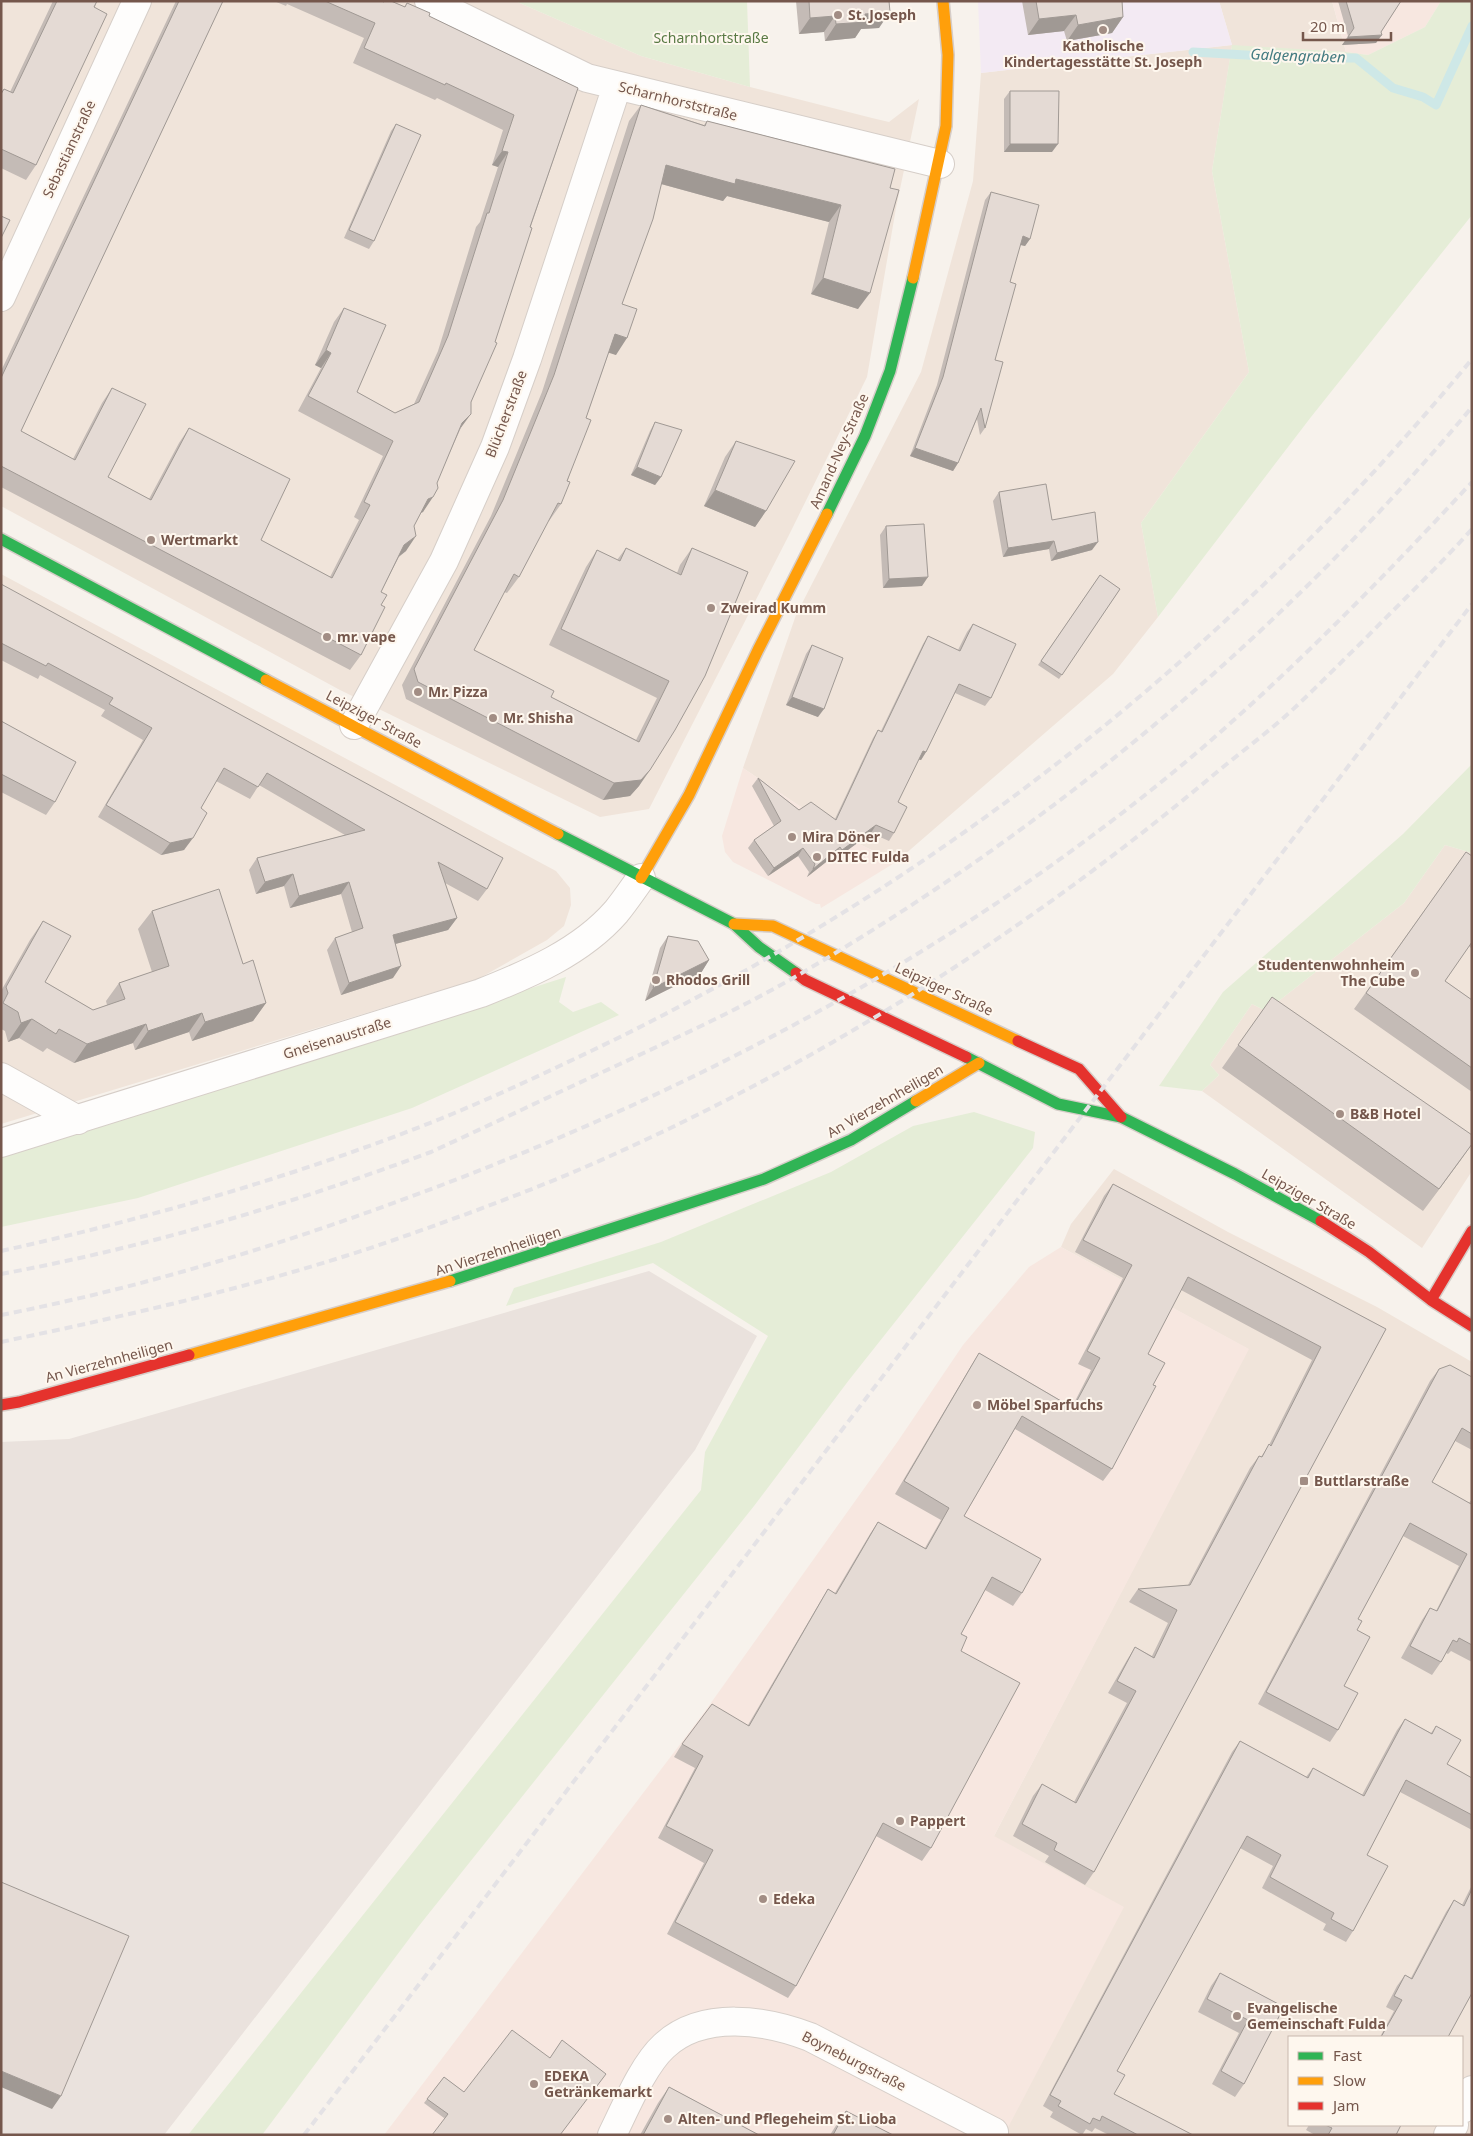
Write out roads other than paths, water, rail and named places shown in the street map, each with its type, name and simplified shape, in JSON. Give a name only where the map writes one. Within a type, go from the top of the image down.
[{"type":"main road","name":"Amand-Ney-Straße","points":[[641,878],[690,795],[758,650],[866,436],[890,371],[922,243],[940,164],[946,126],[948,55],[943,1]]},
{"type":"main road","name":"Leipziger Straße","points":[[1,539],[641,878],[734,924],[760,948],[805,980],[980,1064],[1058,1104],[1121,1117],[1311,1215],[1384,1262],[1431,1300],[1472,1326]]},
{"type":"main road","name":"Leipziger Straße","points":[[734,924],[773,926],[1079,1069],[1121,1117]]},
{"type":"main road","name":"An Vierzehnheiligen","points":[[1,1405],[19,1402],[426,1289],[689,1205],[764,1179],[851,1140],[980,1064]]},
{"type":"main road","points":[[1431,1300],[1472,1231]]},
{"type":"street","name":"Sebastianstraße","points":[[1,297],[137,1]]},
{"type":"street","name":"Scharnhorststraße","points":[[429,1],[587,78],[940,164]]},
{"type":"street","name":"Blücherstraße","points":[[354,725],[444,561],[495,447],[527,359],[617,86]]},
{"type":"street","name":"Gneisenaustraße","points":[[1,1143],[481,993],[530,974],[570,950],[598,929],[615,912],[641,878]]},
{"type":"street","points":[[1,1077],[78,1120]]},
{"type":"street","name":"Boyneburgstraße","points":[[612,2135],[646,2068],[664,2045],[695,2028],[735,2022],[789,2029],[810,2037],[994,2132]]},
{"type":"street","points":[[1463,2107],[1472,2090]]},
{"type":"waterway","name":"Galgengraben","points":[[1193,52],[1299,58],[1356,58],[1393,88],[1423,97],[1436,105],[1472,26]]},
{"type":"railway","points":[[1,1251],[168,1210],[223,1194],[332,1159],[440,1119],[616,1039],[739,974],[857,904],[971,827],[1080,745],[1185,657],[1285,564],[1381,464],[1472,359]]},
{"type":"railway","points":[[1,1274],[111,1251],[219,1222],[325,1189],[431,1152],[711,1021],[800,974],[894,916],[986,855],[1074,789],[1160,720],[1243,647],[1323,570],[1399,490],[1472,407]]},
{"type":"railway","points":[[1,1315],[103,1293],[203,1266],[350,1219],[399,1201],[507,1159],[614,1114],[718,1064],[821,1010],[920,952],[1017,889],[1111,821],[1201,749],[1237,718],[1340,619],[1472,482]]},
{"type":"railway","points":[[1,1342],[156,1308],[258,1282],[358,1252],[428,1228],[569,1174],[656,1135],[742,1092],[826,1046],[908,997],[988,945],[1067,890],[1143,832],[1290,712],[1432,572],[1472,529]]},
{"type":"railway","points":[[304,2135],[1472,604]]},
{"type":"place","name":"St. Joseph","points":[[838,15]]},
{"type":"place","name":"Katholische Kindertagesstätte St. Joseph","points":[[1103,30]]},
{"type":"place","name":"Wertmarkt","points":[[151,540]]},
{"type":"place","name":"Zweirad Kumm","points":[[711,608]]},
{"type":"place","name":"mr. vape","points":[[327,637]]},
{"type":"place","name":"Mr. Pizza","points":[[418,692]]},
{"type":"place","name":"Mr. Shisha","points":[[493,718]]},
{"type":"place","name":"Mira Döner","points":[[792,837]]},
{"type":"place","name":"DITEC Fulda","points":[[817,857]]},
{"type":"place","name":"Studentenwohnheim The Cube","points":[[1415,973]]},
{"type":"place","name":"Rhodos Grill","points":[[656,980]]},
{"type":"place","name":"B&B Hotel","points":[[1340,1114]]},
{"type":"place","name":"Möbel Sparfuchs","points":[[977,1405]]},
{"type":"place","name":"Buttlarstraße","points":[[1304,1481]]},
{"type":"place","name":"Pappert","points":[[900,1821]]},
{"type":"place","name":"Edeka","points":[[763,1899]]},
{"type":"place","name":"Evangelische Gemeinschaft Fulda","points":[[1237,2016]]},
{"type":"place","name":"EDEKA Getränkemarkt","points":[[534,2084]]},
{"type":"place","name":"Alten- und Pflegeheim St. Lioba","points":[[668,2119]]},
{"type":"park label","name":"Scharnhortstraße","points":[[711,38]]}]
